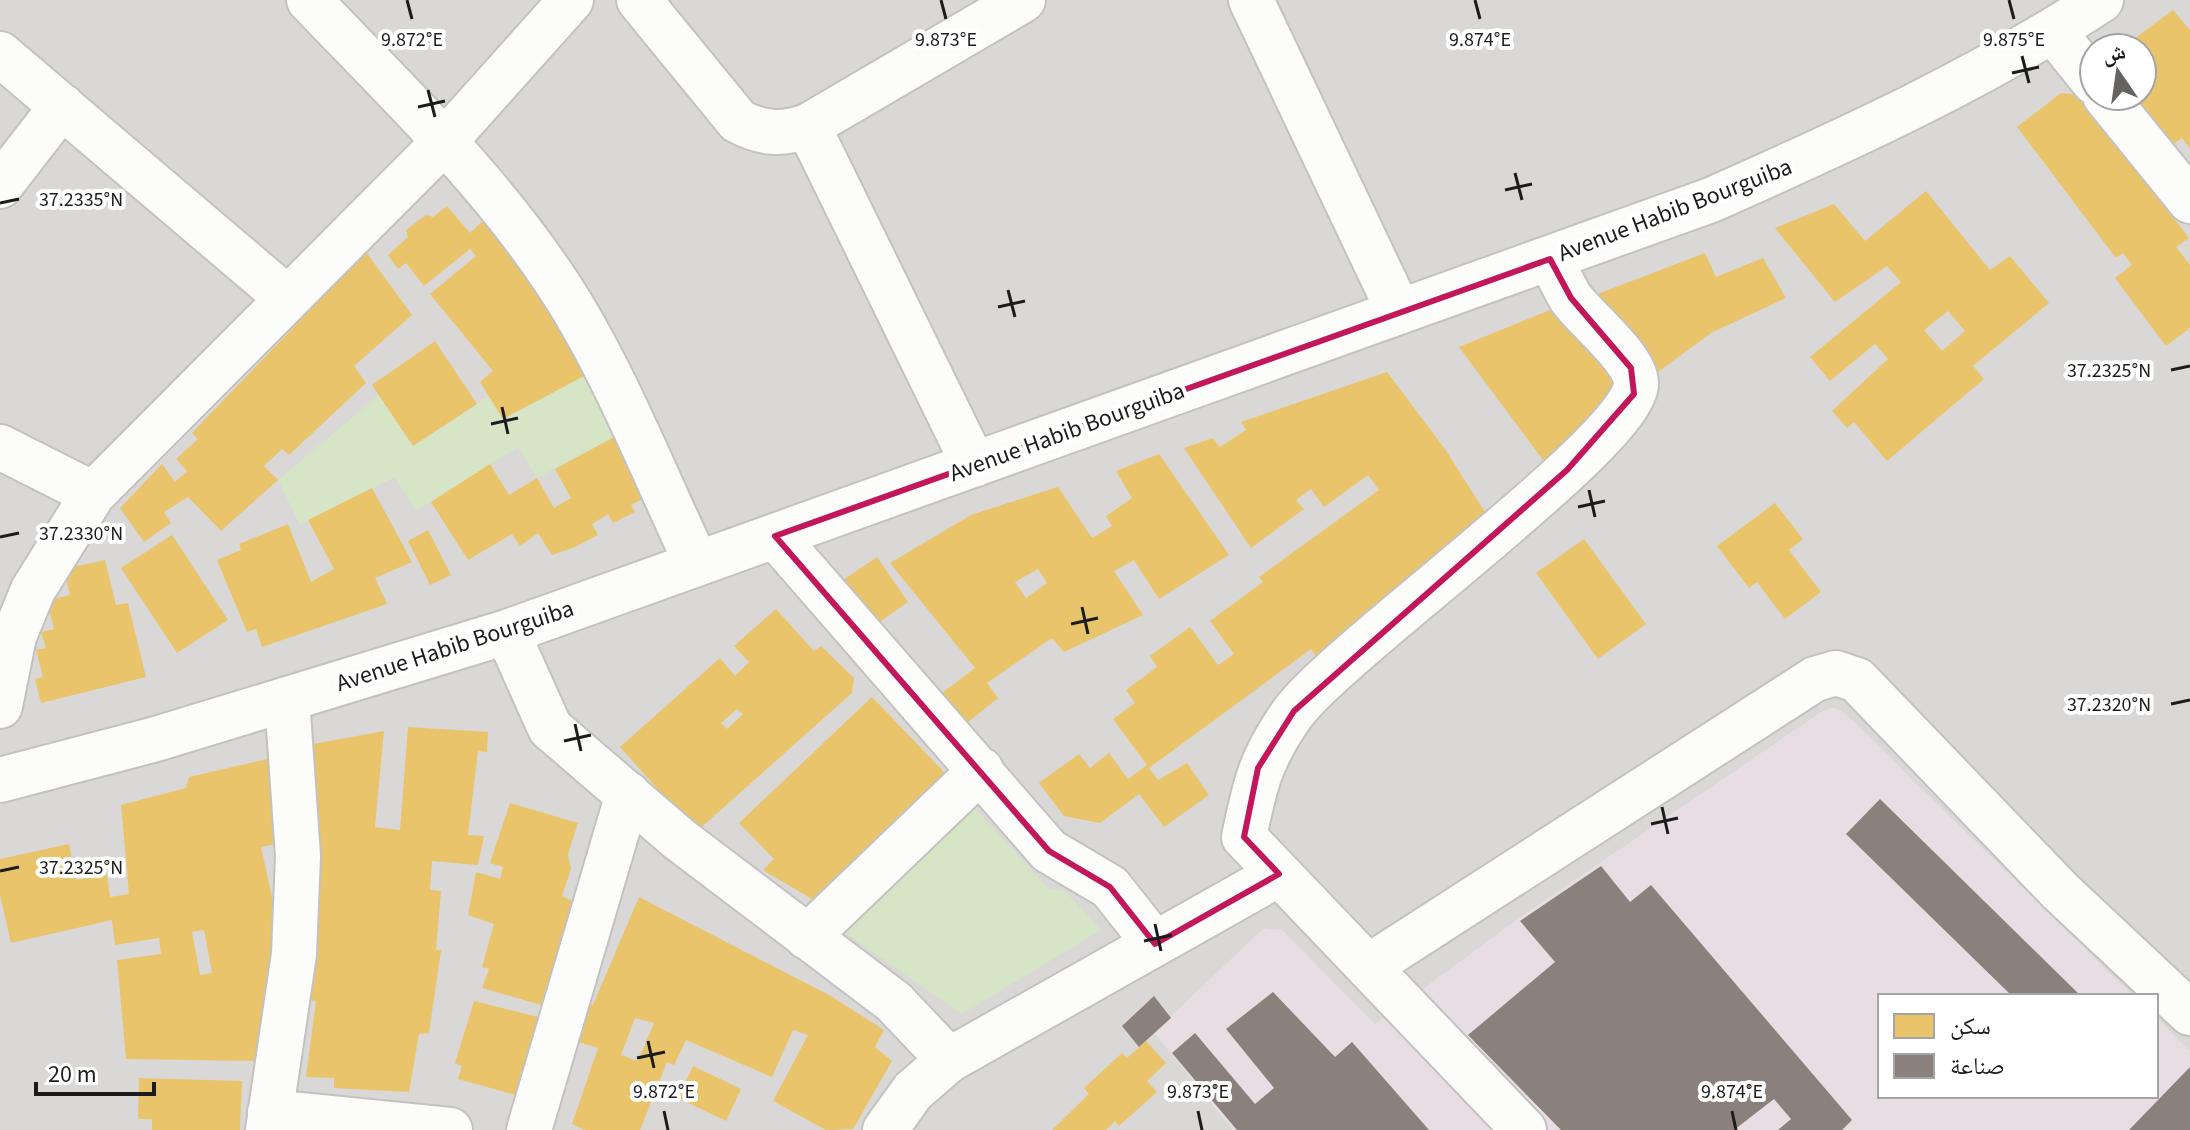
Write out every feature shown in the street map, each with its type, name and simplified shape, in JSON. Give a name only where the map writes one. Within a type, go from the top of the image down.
[{"type":"street","points":[[309,0],[444,142],[525,238],[580,320],[697,564]]},
{"type":"street","points":[[0,706],[14,636],[33,590],[93,494],[444,142],[571,0]]},
{"type":"street","points":[[639,0],[738,121],[756,130],[776,133],[808,126],[1023,0]]},
{"type":"street","points":[[1251,0],[1399,312]]},
{"type":"street","name":"Avenue Habib Bourguiba","points":[[0,780],[287,699],[507,632],[1711,200],[1826,149],[2053,31],[2101,0]]},
{"type":"street","points":[[2053,31],[2078,62]]},
{"type":"street","points":[[0,54],[287,298]]},
{"type":"street","points":[[0,186],[62,106]]},
{"type":"street","points":[[2118,112],[2190,201]]},
{"type":"street","points":[[808,126],[974,465]]},
{"type":"street","points":[[1524,1130],[1244,837],[1258,768],[1294,711],[1567,470],[1623,413],[1634,394],[1636,383],[1631,368],[1571,298],[1550,259]]},
{"type":"street","points":[[0,447],[93,494]]},
{"type":"street","points":[[775,536],[1049,851],[1110,887],[1155,944]]},
{"type":"street","points":[[507,632],[550,728],[679,839],[894,1002],[949,1060]]},
{"type":"street","points":[[1368,967],[1815,679],[1836,673],[1857,680],[2060,891],[2187,1003]]},
{"type":"street","points":[[287,699],[298,856],[294,954],[269,1121],[450,1130]]},
{"type":"street","points":[[807,937],[981,770]]},
{"type":"street","points":[[529,1130],[628,794]]},
{"type":"street","points":[[885,1130],[913,1091],[949,1060],[1279,874]]},
{"type":"highlighted area","points":[[1550,259],[1571,298],[1631,368],[1634,394],[1567,470],[1294,711],[1258,768],[1244,837],[1279,874],[1155,944],[1110,887],[1049,851],[775,536]]},
{"type":"shaded area","points":[[0,0],[2190,0],[2190,1051],[2158,1020],[2158,994],[2131,994],[1844,713],[1834,708],[1823,711],[1518,919],[1375,1025],[1282,930],[1154,1032],[1233,1130],[0,1130]]},
{"type":"shaded area","points":[[1834,708],[1844,713],[2131,994],[1878,994],[1878,1098],[2158,1098],[2158,1020],[2190,1051],[2190,1130],[1233,1130],[1154,1032],[1264,928],[1282,930],[1375,1024],[1518,919],[1823,711]]},
{"type":"green space","points":[[586,375],[616,436],[537,478],[518,447],[416,511],[395,477],[300,525],[278,480],[379,395],[413,446],[490,395],[504,419]]},
{"type":"green space","points":[[974,807],[1048,888],[1065,891],[1101,930],[962,1014],[844,932]]},
{"type":"building: سكن","points":[[2173,10],[2190,30],[2190,148],[2182,138],[2169,147],[2140,112],[2158,112],[2158,32],[2143,32]]},
{"type":"building: سكن","points":[[2061,93],[2078,95],[2078,112],[2092,112],[2189,238],[2176,247],[2190,265],[2190,328],[2166,346],[2115,278],[2132,265],[2123,253],[2116,258],[2017,127]]},
{"type":"building: سكن","points":[[1926,191],[1990,270],[2010,256],[2049,303],[1973,366],[1984,379],[1887,461],[1854,422],[1847,428],[1832,411],[1888,359],[1875,344],[1830,381],[1810,357],[1901,282],[1887,266],[1835,302],[1775,228],[1834,204],[1865,241]],"holes":[[[1948,311],[1965,331],[1942,351],[1924,330]]]},
{"type":"building: سكن","points":[[447,206],[470,233],[484,220],[515,257],[586,375],[503,419],[480,382],[493,371],[430,294],[476,256],[470,249],[424,286],[406,263],[398,269],[388,255],[408,237],[406,230],[426,215],[433,217]]},
{"type":"building: سكن","points":[[366,252],[412,315],[354,366],[366,383],[289,455],[282,449],[264,466],[278,480],[221,531],[188,497],[164,512],[171,523],[144,542],[120,508],[162,464],[175,482],[187,471],[176,459],[198,439],[192,433]]},
{"type":"building: سكن","points":[[1705,253],[1716,277],[1763,258],[1786,298],[1711,333],[1658,372],[1595,295]]},
{"type":"building: سكن","points":[[1555,308],[1612,365],[1616,390],[1549,468],[1459,347]]},
{"type":"building: سكن","points":[[435,341],[477,404],[413,446],[372,385]]},
{"type":"building: سكن","points":[[1387,372],[1445,449],[1488,517],[1320,663],[1311,649],[1149,768],[1158,780],[1187,763],[1209,795],[1164,827],[1139,794],[1100,823],[1064,816],[1039,783],[1079,754],[1090,768],[1109,753],[1128,779],[1147,765],[1113,719],[1135,703],[1126,690],[1157,667],[1150,656],[1190,627],[1218,665],[1234,654],[1210,621],[1263,582],[1259,577],[1379,490],[1368,475],[1324,507],[1311,489],[1296,500],[1304,509],[1251,548],[1184,448],[1213,438],[1220,447],[1246,430],[1241,422]]},
{"type":"building: سكن","points":[[616,436],[648,496],[631,505],[635,512],[613,523],[608,514],[592,524],[598,535],[575,547],[552,555],[538,533],[520,546],[512,534],[468,560],[431,502],[490,464],[509,495],[537,478],[554,508],[571,498],[555,469]]},
{"type":"building: سكن","points":[[1159,454],[1229,555],[1159,599],[1134,560],[1114,571],[1143,615],[1064,652],[1052,638],[987,683],[998,698],[962,727],[938,696],[975,668],[890,563],[971,515],[1058,487],[1092,538],[1112,526],[1106,516],[1132,498],[1116,471]],"holes":[[[1038,569],[1047,583],[1026,598],[1015,582]]]},
{"type":"building: سكن","points":[[372,488],[412,562],[375,578],[387,604],[262,647],[256,629],[247,632],[217,560],[241,550],[239,544],[288,524],[311,582],[334,569],[308,520]]},
{"type":"building: سكن","points":[[1775,503],[1803,539],[1789,550],[1821,592],[1785,619],[1757,582],[1749,588],[1717,546]]},
{"type":"building: سكن","points":[[428,530],[451,575],[430,585],[408,541]]},
{"type":"building: سكن","points":[[172,535],[228,620],[177,653],[121,568]]},
{"type":"building: سكن","points":[[1584,539],[1646,624],[1598,659],[1536,573]]},
{"type":"building: سكن","points":[[877,557],[908,602],[875,625],[843,580]]},
{"type":"building: سكن","points":[[105,560],[116,605],[128,603],[146,677],[41,703],[35,679],[43,677],[36,650],[46,648],[41,632],[54,629],[47,601],[70,595],[64,569]]},
{"type":"building: سكن","points":[[776,609],[814,651],[821,646],[854,678],[852,693],[696,832],[620,747],[720,658],[735,676],[749,662],[734,646]],"holes":[[[737,709],[743,714],[727,729],[721,723]]]},
{"type":"building: سكن","points":[[872,697],[945,773],[812,899],[763,870],[774,859],[739,823]]},
{"type":"building: سكن","points":[[408,727],[488,732],[487,752],[478,751],[468,835],[484,836],[478,865],[432,861],[430,890],[441,891],[436,950],[441,950],[429,1033],[419,1034],[409,1092],[334,1088],[334,1078],[306,1077],[316,1001],[310,1000],[320,822],[308,745],[384,731],[375,827],[400,830]]},
{"type":"building: سكن","points":[[272,758],[280,843],[261,847],[277,919],[261,1061],[126,1059],[117,960],[161,954],[159,938],[115,945],[112,920],[11,943],[0,895],[0,859],[69,844],[76,880],[107,875],[110,897],[129,894],[121,805],[186,788],[189,777]],"holes":[[[204,930],[212,973],[200,975],[192,932]]]},
{"type":"building: سكن","points":[[510,803],[578,823],[568,854],[571,869],[562,896],[575,902],[545,1006],[482,988],[489,969],[482,967],[494,924],[468,915],[476,872],[500,879],[503,867],[490,863]]},
{"type":"building: سكن","points":[[639,897],[831,996],[884,1030],[875,1047],[892,1061],[853,1129],[826,1130],[773,1101],[808,1035],[793,1030],[772,1077],[686,1040],[674,1065],[667,1062],[640,1130],[585,1130],[572,1124],[598,1048],[568,1039],[582,1000],[593,1005]],"holes":[[[635,1018],[654,1023],[638,1061],[621,1055]]]},
{"type":"building: سكن","points":[[474,1001],[542,1018],[519,1096],[458,1079],[462,1066],[455,1063]]},
{"type":"building: سكن","points":[[1146,1041],[1166,1063],[1147,1081],[1157,1092],[1119,1126],[1115,1121],[1106,1130],[1052,1130],[1089,1094],[1084,1088],[1122,1053],[1127,1058]]},
{"type":"building: سكن","points":[[693,1066],[741,1089],[726,1121],[678,1098]]},
{"type":"building: سكن","points":[[139,1078],[242,1081],[240,1130],[152,1130],[152,1119],[138,1119]]},
{"type":"building: صناعة","points":[[1880,799],[2079,994],[2010,994],[1846,834]]},
{"type":"building: صناعة","points":[[1601,866],[1630,902],[1651,885],[1852,1120],[1842,1130],[1778,1130],[1791,1119],[1774,1099],[1734,1130],[1561,1130],[1468,1035],[1555,962],[1520,921]]},
{"type":"building: صناعة","points":[[1273,992],[1335,1057],[1352,1042],[1429,1130],[1237,1130],[1172,1053],[1195,1033],[1255,1104],[1274,1088],[1226,1029]]},
{"type":"building: صناعة","points":[[1154,996],[1171,1018],[1139,1047],[1122,1026]]},
{"type":"building: صناعة","points":[[2190,1067],[2190,1130],[2129,1130]]}]
